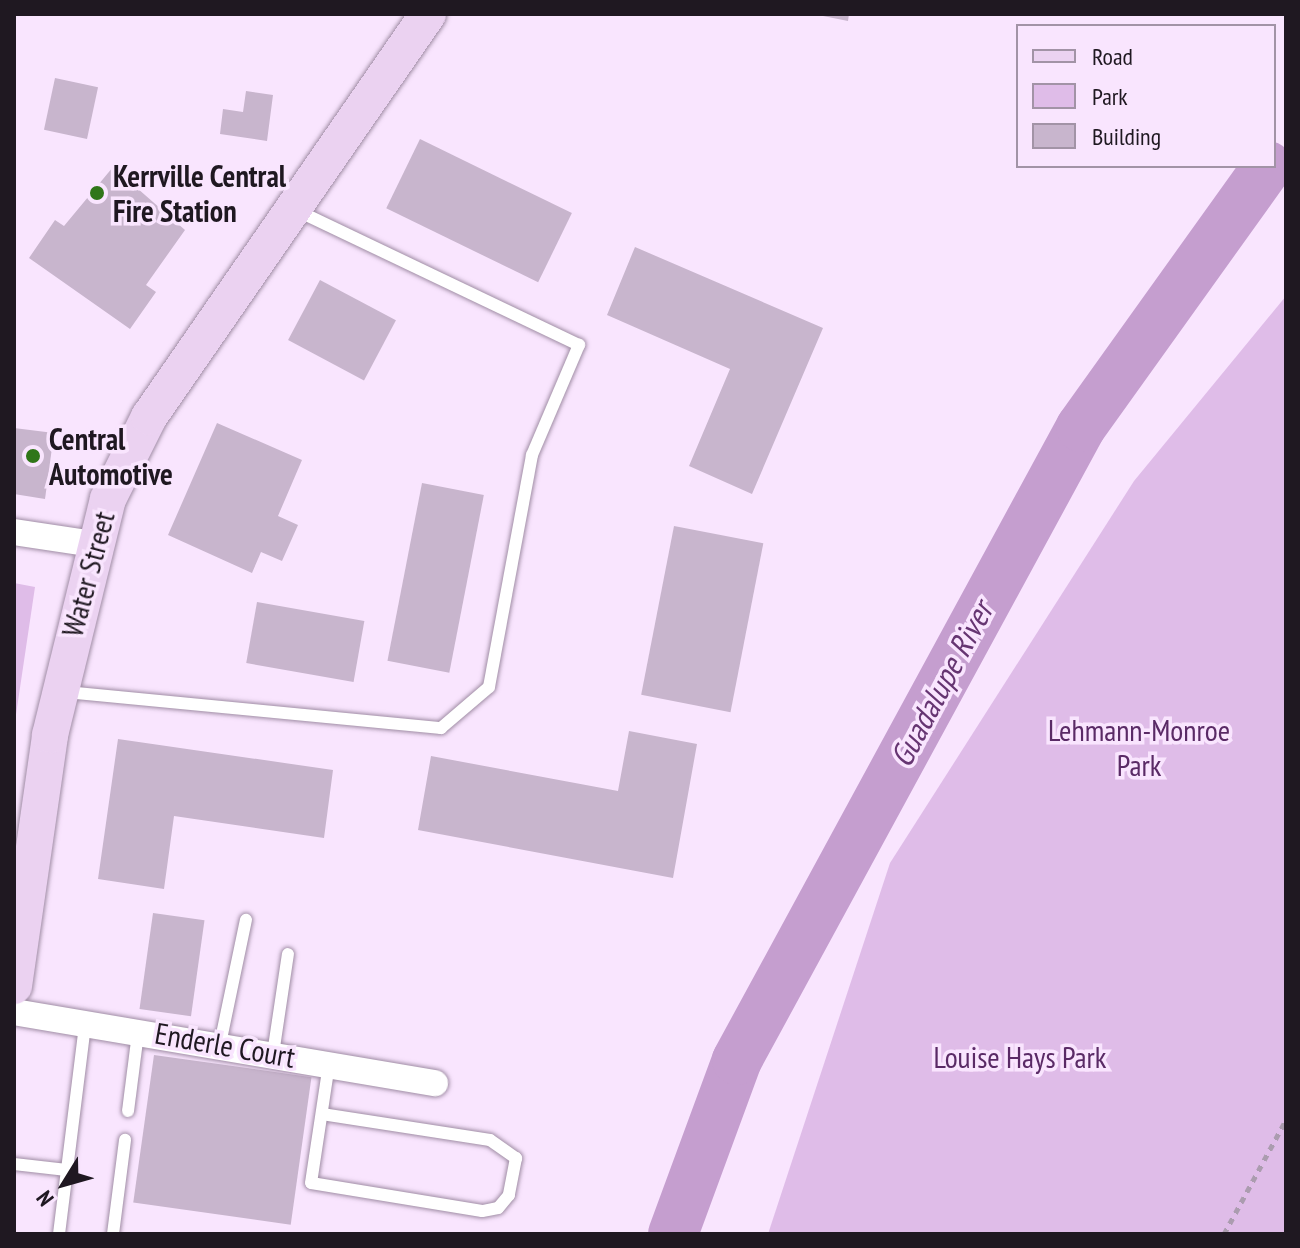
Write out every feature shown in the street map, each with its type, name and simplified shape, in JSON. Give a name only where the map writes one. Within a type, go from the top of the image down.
[{"type":"street","name":"Water Street","points":[[14,986],[59,692],[93,544],[149,417],[428,14]]},
{"type":"street","points":[[14,532],[93,544]]},
{"type":"street","name":"Enderle Court","points":[[14,1012],[86,1021],[435,1083]]},
{"type":"lane","points":[[59,692],[441,728],[489,687],[532,455],[579,345],[291,208]]},
{"type":"lane","points":[[220,1044],[246,920]]},
{"type":"lane","points":[[273,1054],[288,954]]},
{"type":"lane","points":[[59,1234],[86,1021]]},
{"type":"lane","points":[[128,1111],[138,1030]]},
{"type":"lane","points":[[322,1114],[490,1140],[516,1158],[509,1195],[498,1208],[482,1211],[311,1183],[329,1064]]},
{"type":"lane","points":[[113,1234],[125,1140]]},
{"type":"lane","points":[[14,1164],[67,1170]]},
{"type":"path","points":[[1224,1234],[1286,1120]]},
{"type":"green space","points":[[1286,296],[1286,1234],[768,1234],[890,863],[1134,481]]},
{"type":"green space","points":[[14,583],[35,587],[14,728]]},
{"type":"building","points":[[813,14],[849,14],[848,21]]},
{"type":"building","points":[[55,78],[98,87],[87,139],[44,130]]},
{"type":"building","points":[[246,91],[273,95],[267,141],[220,134],[223,109],[243,112]]},
{"type":"building","points":[[420,139],[572,213],[538,282],[386,208]]},
{"type":"building","points":[[113,167],[185,230],[146,285],[156,292],[130,329],[29,258],[55,220],[64,226]]},
{"type":"building","points":[[635,247],[823,328],[752,494],[689,466],[730,369],[607,315]]},
{"type":"building","points":[[320,280],[396,320],[364,380],[288,340]]},
{"type":"building","points":[[217,423],[302,460],[278,516],[298,525],[282,561],[261,552],[252,573],[168,535]]},
{"type":"building","name":"Central Automotive","points":[[14,428],[54,433],[45,499],[14,494]]},
{"type":"building","points":[[422,483],[484,495],[449,673],[387,661]]},
{"type":"building","points":[[674,526],[763,543],[731,712],[641,695]]},
{"type":"building","points":[[257,602],[364,621],[354,682],[246,663]]},
{"type":"building","points":[[629,731],[697,744],[673,878],[418,830],[431,756],[618,791]]},
{"type":"building","points":[[118,739],[333,770],[324,838],[174,816],[164,889],[98,879]]},
{"type":"building","points":[[153,913],[204,920],[191,1016],[140,1009]]},
{"type":"building","points":[[154,1055],[311,1077],[291,1225],[133,1203]]},
{"type":"waterway","name":"Guadalupe River","points":[[673,1234],[737,1060],[1081,427],[1267,168]]},
{"type":"place","name":"Kerrville Central Fire Station","points":[[97,193]]},
{"type":"place","name":"Central Automotive","points":[[33,456]]},
{"type":"park label","name":"Lehmann-Monroe Park","points":[[1139,747]]},
{"type":"park label","name":"Louise Hays Park","points":[[1020,1057]]}]
